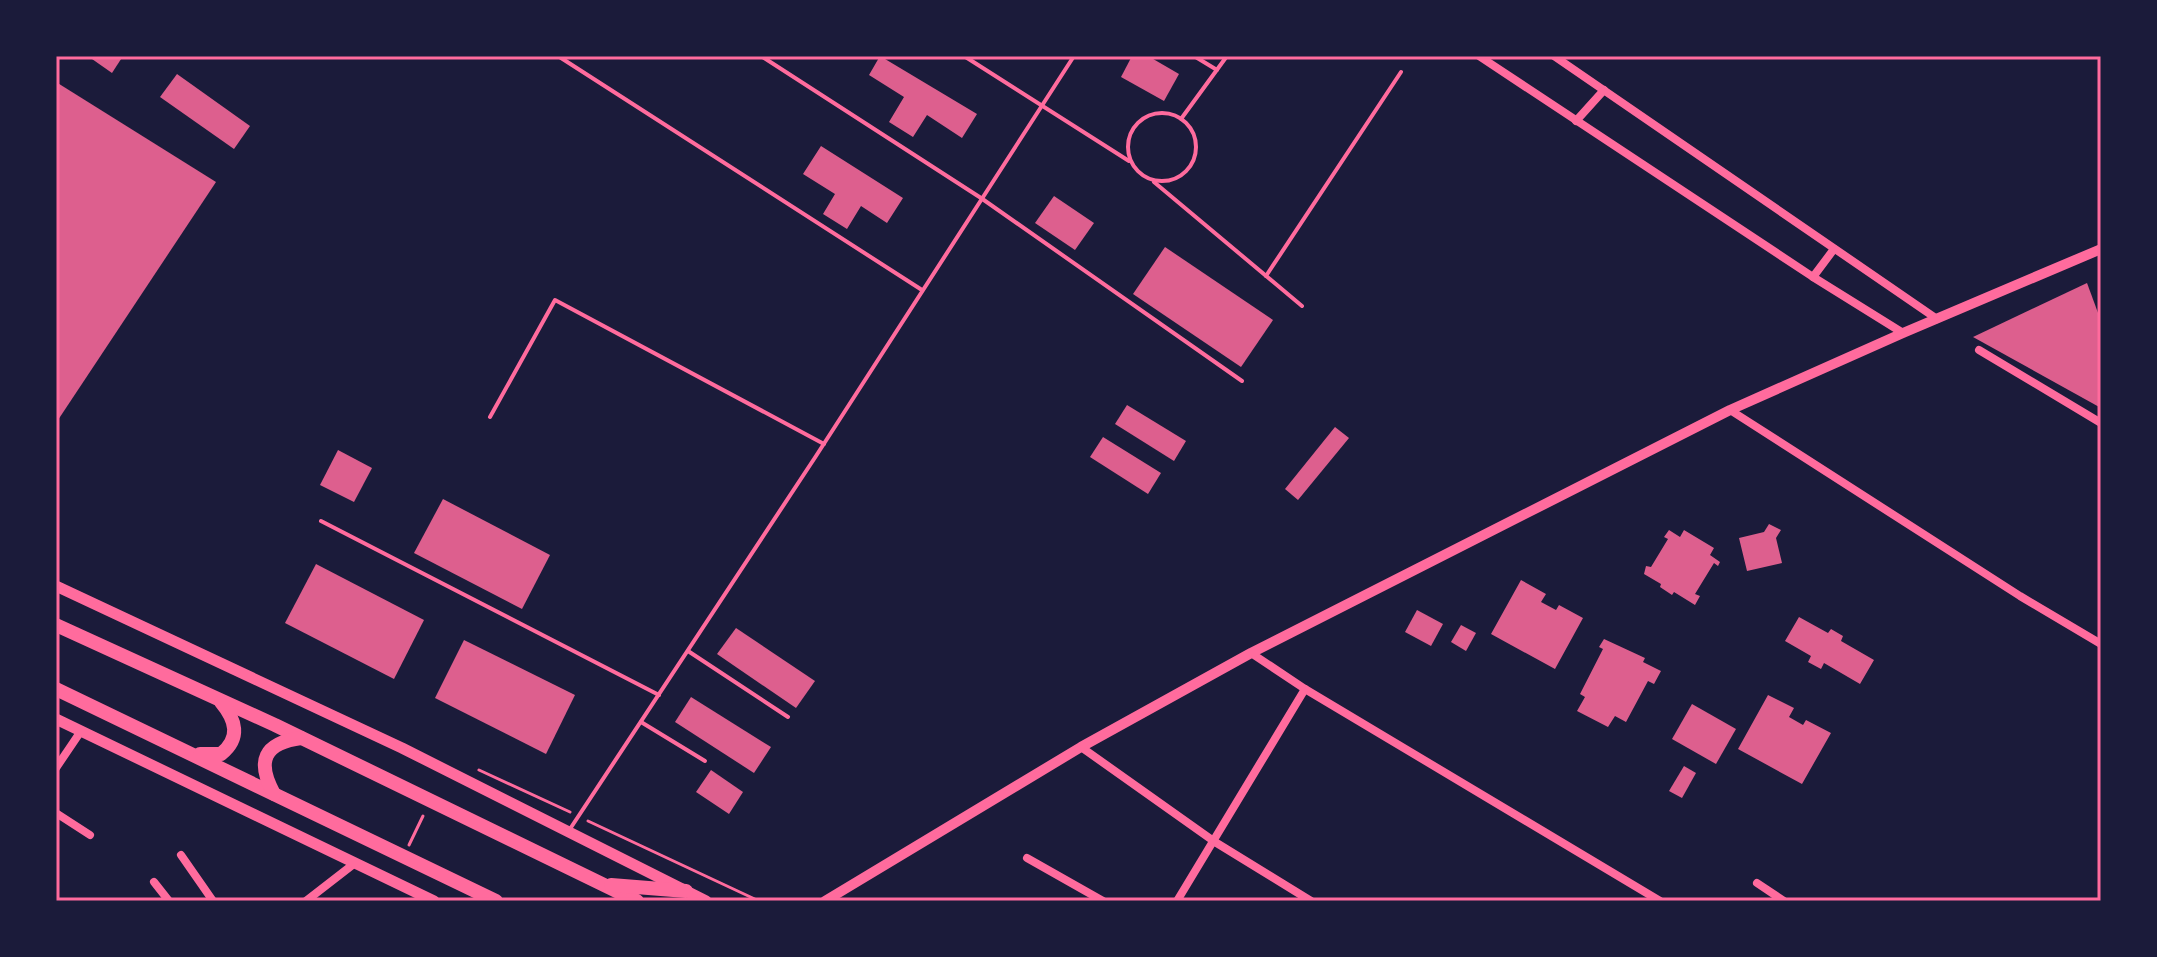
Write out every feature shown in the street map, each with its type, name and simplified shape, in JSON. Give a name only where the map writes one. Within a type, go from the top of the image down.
[{"type":"highway","points":[[56,625],[301,738],[637,901]]},
{"type":"highway","points":[[56,689],[496,901]]},
{"type":"highway","points":[[187,752],[221,754],[233,742],[233,717],[219,700]]},
{"type":"highway","points":[[274,794],[266,776],[268,752],[281,741],[301,738]]},
{"type":"highway","points":[[605,884],[686,891]]},
{"type":"main road","points":[[56,586],[402,748],[706,901]]},
{"type":"main road","points":[[56,719],[434,901]]},
{"type":"street","points":[[1479,56],[1903,333]]},
{"type":"street","points":[[1554,56],[1937,319]]},
{"type":"street","points":[[1576,121],[1604,90]]},
{"type":"street","points":[[1813,277],[1834,249]]},
{"type":"street","points":[[825,901],[1081,747],[1251,653],[1730,410],[2101,249]]},
{"type":"street","points":[[1979,350],[2101,423]]},
{"type":"street","points":[[1730,410],[2020,596],[2101,644]]},
{"type":"street","points":[[1251,653],[1305,689],[1660,901]]},
{"type":"street","points":[[1177,901],[1305,689]]},
{"type":"street","points":[[56,768],[81,731]]},
{"type":"street","points":[[1081,747],[1215,842],[1311,901]]},
{"type":"street","points":[[56,813],[90,835]]},
{"type":"street","points":[[181,855],[213,901]]},
{"type":"street","points":[[1027,858],[1103,901]]},
{"type":"street","points":[[306,901],[355,863]]},
{"type":"street","points":[[154,882],[169,901]]},
{"type":"street","points":[[1757,883],[1784,901]]},
{"type":"lane","points":[[558,56],[922,290]]},
{"type":"lane","points":[[761,56],[981,198],[1242,381]]},
{"type":"lane","points":[[964,56],[1131,162],[1302,306]]},
{"type":"lane","points":[[569,831],[1074,56]]},
{"type":"lane","points":[[1194,56],[1217,70]]},
{"type":"lane","points":[[1181,119],[1227,56]]},
{"type":"lane","points":[[1266,276],[1401,72]]},
{"type":"lane","points":[[1131,162],[1128,145],[1140,121],[1147,116],[1164,113],[1181,119],[1188,125],[1196,141],[1190,166],[1177,178],[1168,181],[1151,179]]},
{"type":"lane","points":[[490,417],[555,300],[824,444]]},
{"type":"lane","points":[[321,521],[659,695]]},
{"type":"lane","points":[[688,651],[788,717]]},
{"type":"lane","points":[[641,722],[705,761]]},
{"type":"path","points":[[404,856],[430,801]]},
{"type":"building","points":[[94,56],[123,56],[112,73],[92,59]]},
{"type":"building","points":[[880,56],[977,114],[962,138],[927,115],[913,137],[889,122],[904,97],[869,75]]},
{"type":"building","points":[[1132,56],[1148,56],[1179,74],[1164,101],[1121,77]]},
{"type":"building","points":[[177,74],[250,126],[234,149],[160,97]]},
{"type":"building","points":[[56,82],[216,182],[56,423]]},
{"type":"building","points":[[821,146],[903,198],[887,223],[861,206],[847,229],[823,214],[835,194],[803,174]]},
{"type":"building","points":[[1054,196],[1094,223],[1075,250],[1035,223]]},
{"type":"building","points":[[1165,247],[1273,320],[1241,367],[1133,294]]},
{"type":"building","points":[[2087,283],[2101,321],[2101,408],[1973,337]]},
{"type":"building","points":[[1127,405],[1186,441],[1174,461],[1115,424]]},
{"type":"building","points":[[1335,427],[1349,438],[1298,500],[1285,489]]},
{"type":"building","points":[[1103,437],[1161,473],[1148,494],[1090,457]]},
{"type":"building","points":[[338,450],[372,468],[354,502],[320,485]]},
{"type":"building","points":[[443,499],[550,555],[522,609],[414,553]]},
{"type":"building","points":[[1769,524],[1781,530],[1776,538],[1782,563],[1747,571],[1739,538],[1764,532]]},
{"type":"building","points":[[1669,530],[1680,537],[1684,530],[1714,548],[1710,555],[1720,562],[1718,566],[1714,563],[1695,594],[1700,596],[1695,605],[1674,592],[1672,595],[1644,574],[1646,566],[1651,567],[1668,539],[1664,537]]},
{"type":"building","points":[[316,564],[424,620],[394,679],[285,623]]},
{"type":"building","points":[[1521,580],[1546,594],[1541,602],[1556,610],[1559,605],[1583,618],[1555,669],[1491,634]]},
{"type":"building","points":[[1417,610],[1443,624],[1431,646],[1405,632]]},
{"type":"building","points":[[1799,617],[1828,633],[1831,629],[1843,636],[1841,641],[1874,660],[1860,684],[1824,663],[1821,669],[1808,662],[1811,656],[1785,641]]},
{"type":"building","points":[[1461,625],[1476,633],[1466,651],[1451,642]]},
{"type":"building","points":[[736,628],[815,681],[796,708],[717,654]]},
{"type":"building","points":[[1604,639],[1645,658],[1643,662],[1661,671],[1654,684],[1648,681],[1626,722],[1615,716],[1608,727],[1577,711],[1585,697],[1580,694],[1603,649],[1599,647]]},
{"type":"building","points":[[464,640],[575,695],[546,754],[435,698]]},
{"type":"building","points":[[1768,695],[1794,708],[1789,717],[1803,725],[1806,720],[1831,733],[1802,784],[1738,749]]},
{"type":"building","points":[[691,697],[771,747],[754,773],[675,722]]},
{"type":"building","points":[[1692,704],[1736,729],[1716,764],[1672,739]]},
{"type":"building","points":[[1684,766],[1696,773],[1682,798],[1669,791]]},
{"type":"building","points":[[711,770],[743,792],[729,814],[696,792]]}]
